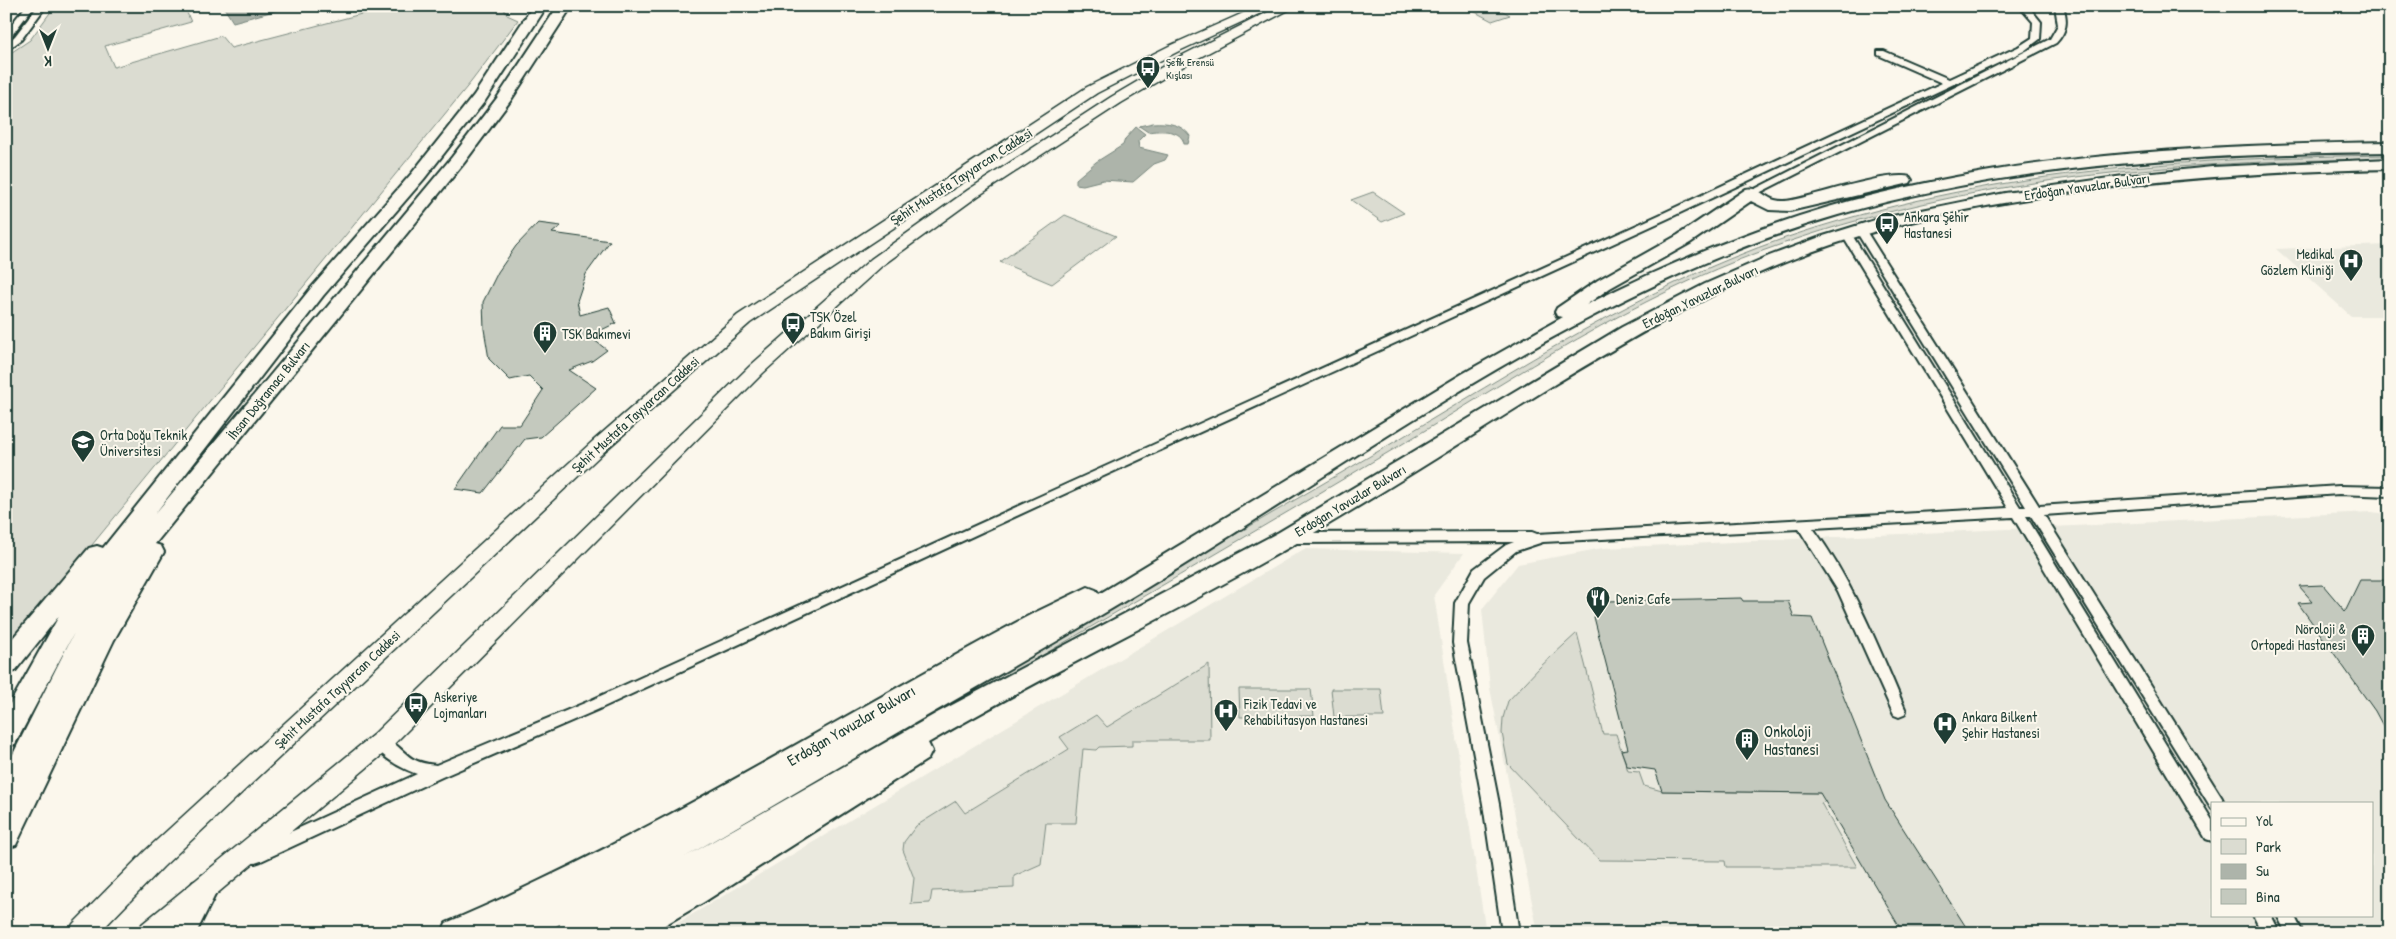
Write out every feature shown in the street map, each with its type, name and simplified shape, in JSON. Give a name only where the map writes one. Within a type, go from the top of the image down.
[{"type":"main road","name":"İhsan Doğramacı Bulvarı","points":[[6,796],[109,592],[134,554],[248,396],[317,292],[418,176],[480,98],[540,6]]},
{"type":"main road","name":"İhsan Doğramacı Bulvarı","points":[[6,736],[57,640],[106,560],[248,396],[458,160],[525,70],[565,6]]},
{"type":"main road","name":"Şehit Mustafa Tayyarcan Caddesi","points":[[82,933],[168,845],[600,445],[724,334],[1092,90],[1197,37],[1270,6]]},
{"type":"main road","name":"Şehit Mustafa Tayyarcan Caddesi","points":[[151,933],[381,742],[678,445],[757,369],[862,275],[972,193],[1116,100],[1184,60],[1290,6]]},
{"type":"main road","points":[[1092,90],[1116,100]]},
{"type":"main road","points":[[2308,147],[2390,141]]},
{"type":"main road","name":"Erdoğan Yavuzlar Bulvarı","points":[[510,933],[556,912],[640,868],[1126,590],[1482,370],[1651,280],[1702,257],[1782,227],[1894,195],[1950,183],[2098,159],[2181,152],[2308,147],[2390,147]]},
{"type":"main road","points":[[1482,370],[1604,284],[1684,239],[1752,193],[1758,200],[1770,206],[1790,206],[1870,186],[1933,175],[2098,159]]},
{"type":"main road","name":"Erdoğan Yavuzlar Bulvarı","points":[[571,933],[633,902],[946,720],[1287,538],[1606,344],[1669,309],[1764,264],[1854,233],[1928,212],[2076,186],[2210,172],[2302,166],[2390,164]]},
{"type":"main road","points":[[2210,172],[2390,175]]},
{"type":"main road","points":[[6,664],[55,603],[248,396]]},
{"type":"main road","points":[[6,836],[103,639],[139,573],[248,396]]},
{"type":"main road","name":"Erdoğan Yavuzlar Bulvarı","points":[[456,933],[529,902],[602,865],[998,642],[1244,516]]},
{"type":"main road","name":"Erdoğan Yavuzlar Bulvarı","points":[[624,933],[694,893],[1085,647]]},
{"type":"main road","points":[[181,933],[203,891]]},
{"type":"street","points":[[6,37],[30,6]]},
{"type":"street","points":[[6,50],[18,38],[42,6]]},
{"type":"street","points":[[233,866],[437,772],[592,706],[1034,502],[1655,221],[2021,49],[2036,39],[2037,22],[2023,6]]},
{"type":"street","points":[[1752,193],[2053,41],[2062,27],[2063,19],[2058,6]]},
{"type":"street","points":[[1881,53],[1948,82]]},
{"type":"street","points":[[1854,233],[2036,510],[2215,802]]},
{"type":"street","points":[[1854,233],[2017,511],[2211,832]]},
{"type":"street","points":[[1287,538],[1542,537],[1963,516],[2339,490],[2390,492]]},
{"type":"street","points":[[1803,524],[1818,543],[1835,572],[1899,711]]},
{"type":"street","points":[[1511,933],[1492,804],[1460,643],[1462,603],[1479,573],[1510,548],[1542,537]]},
{"type":"street","points":[[381,742],[402,762],[419,770],[437,772]]},
{"type":"street","points":[[2262,916],[2272,933]]},
{"type":"street","points":[[2286,916],[2295,933]]},
{"type":"shaded area","name":"Medikal Gözlem Kliniği","points":[[2390,245],[2390,316],[2351,316],[2276,249]]},
{"type":"shaded area","name":"Ankara Bilkent Şehir Hastanesi","points":[[2371,512],[2390,514],[2390,933],[1538,933],[1490,688],[1482,609],[1518,564],[1603,548]]},
{"type":"shaded area","name":"Fizik Tedavi ve Rehabilitasyon Hastanesi","points":[[1304,549],[1464,553],[1434,595],[1486,933],[661,933]]},
{"type":"green space","name":"Orta Doğu Teknik Üniversitesi","points":[[55,6],[184,6],[191,22],[105,46],[114,67],[221,36],[231,48],[392,6],[502,6],[507,15],[518,20],[471,82],[6,650],[6,56],[30,40]]},
{"type":"green space","points":[[1464,6],[1494,6],[1510,15],[1492,21]]},
{"type":"green space","points":[[2390,155],[2390,159],[2309,160],[2151,169],[1996,189],[1919,205],[1842,225],[1765,250],[1669,290],[1623,314],[1533,365],[1344,479],[959,704],[954,698],[1335,477],[1581,331],[1681,280],[1732,258],[1785,238],[1860,215],[1934,197],[2009,183],[2084,172],[2160,165],[2236,160]]},
{"type":"green space","points":[[1373,192],[1404,213],[1382,222],[1351,200]]},
{"type":"green space","points":[[1065,215],[1116,236],[1052,284],[1000,262]]},
{"type":"green space","points":[[1577,633],[1603,734],[1616,734],[1628,771],[1639,772],[1644,786],[1662,791],[1822,793],[1827,801],[1821,803],[1857,867],[1726,867],[1725,861],[1599,860],[1508,764],[1502,733],[1503,718],[1508,701],[1540,667]]},
{"type":"green space","points":[[1209,664],[1210,740],[1132,740],[1132,746],[1099,747],[1096,750],[1083,749],[1076,823],[1046,823],[1041,864],[1014,876],[1014,888],[932,891],[930,903],[911,904],[914,878],[903,850],[904,842],[916,826],[956,801],[965,813],[1069,749],[1060,737],[1096,715],[1107,727]]},
{"type":"green space","points":[[1239,689],[1311,689],[1314,716],[1240,717]]},
{"type":"green space","points":[[1331,689],[1381,689],[1384,717],[1334,717]]},
{"type":"water","points":[[223,6],[293,6],[233,22]]},
{"type":"water","points":[[1153,123],[1169,124],[1183,129],[1190,136],[1188,144],[1184,144],[1182,139],[1175,133],[1164,131],[1148,132],[1139,126]]},
{"type":"water","points":[[1136,127],[1145,134],[1138,141],[1139,148],[1168,155],[1165,160],[1154,164],[1133,182],[1103,180],[1083,185],[1076,184],[1076,179],[1096,162],[1123,145],[1125,139]]},
{"type":"building","name":"TSK Bakımevi","points":[[538,223],[561,226],[552,233],[610,241],[586,274],[577,301],[580,315],[609,307],[616,323],[589,336],[607,350],[592,361],[569,370],[596,388],[541,437],[525,439],[483,493],[455,489],[500,425],[520,425],[543,390],[529,376],[510,380],[489,359],[484,329],[483,302],[498,272],[516,246]]},
{"type":"building","name":"Nöroloji & Ortopedi Hastanesi","points":[[2360,580],[2390,580],[2390,739],[2375,711],[2298,603],[2313,602],[2299,586],[2323,585],[2345,611]]},
{"type":"building","name":"Onkoloji Hastanesi","points":[[1741,598],[1743,601],[1788,601],[1794,617],[1812,618],[1885,800],[1966,927],[1939,933],[1903,933],[1820,793],[1662,791],[1655,770],[1627,766],[1621,750],[1628,749],[1594,617],[1607,601]]},
{"type":"place","name":"Şefik Erensü Kışlası","points":[[1148,89]]},
{"type":"place","name":"Ankara Şehir Hastanesi","points":[[1887,245]]},
{"type":"place","name":"Medikal Gözlem Kliniği","points":[[2351,282]]},
{"type":"place","name":"TSK Özel Bakım Girişi","points":[[793,345]]},
{"type":"place","name":"TSK Bakımevi","points":[[545,354]]},
{"type":"place","name":"Orta Doğu Teknik Üniversitesi","points":[[83,463]]},
{"type":"place","name":"Deniz Cafe","points":[[1598,619]]},
{"type":"place","name":"Nöroloji & Ortopedi Hastanesi","points":[[2363,657]]},
{"type":"place","name":"Askeriye Lojmanları","points":[[416,725]]},
{"type":"place","name":"Fizik Tedavi ve Rehabilitasyon Hastanesi","points":[[1226,732]]},
{"type":"place","name":"Ankara Bilkent Şehir Hastanesi","points":[[1945,745]]},
{"type":"place","name":"Onkoloji Hastanesi","points":[[1747,761]]}]
